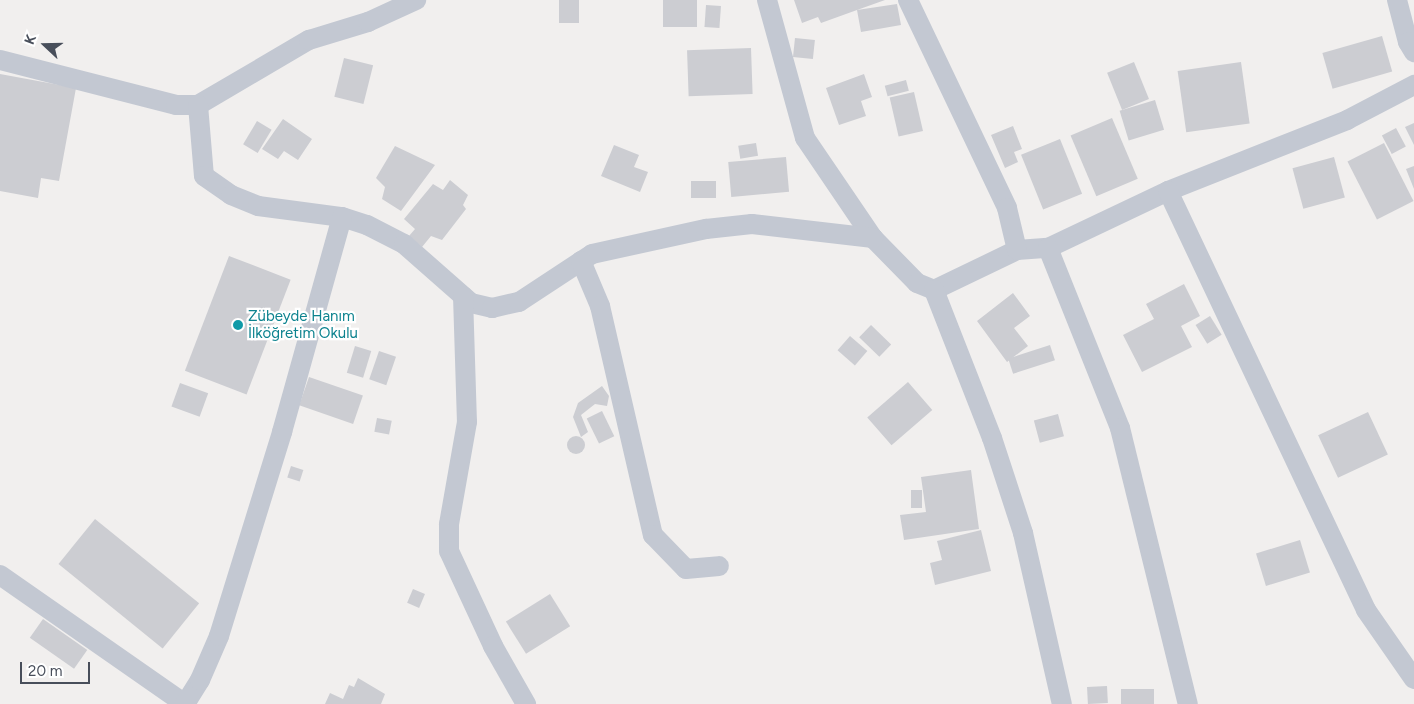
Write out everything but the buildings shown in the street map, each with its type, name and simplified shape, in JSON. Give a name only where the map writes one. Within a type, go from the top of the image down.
[{"type":"street","points":[[0,60],[176,104],[198,105],[309,40],[368,22],[416,0]]},
{"type":"street","points":[[767,0],[805,138],[872,238],[917,283],[934,290],[992,438],[1023,533],[1062,704]]},
{"type":"street","points":[[908,0],[1007,208],[1017,250]]},
{"type":"street","points":[[1397,0],[1408,42],[1414,52]]},
{"type":"street","points":[[934,290],[1017,250],[1048,248],[1168,191],[1347,120],[1414,85]]},
{"type":"street","points":[[198,105],[204,176],[231,195],[258,206],[342,216],[404,244],[471,303],[492,308],[518,302],[592,254],[706,229],[752,224],[872,238]]},
{"type":"street","points":[[1168,191],[1366,610],[1414,679]]},
{"type":"street","points":[[0,575],[185,704],[200,680],[218,636],[282,432],[342,216]]},
{"type":"street","points":[[1048,248],[1120,428],[1188,704]]},
{"type":"street","points":[[582,261],[600,306],[653,535],[686,569],[719,566]]},
{"type":"street","points":[[463,296],[467,422],[449,524],[449,551],[493,646],[526,704]]},
{"type":"place","name":"Zübeyde Hanım İlköğretim Okulu","points":[[238,325]]}]
